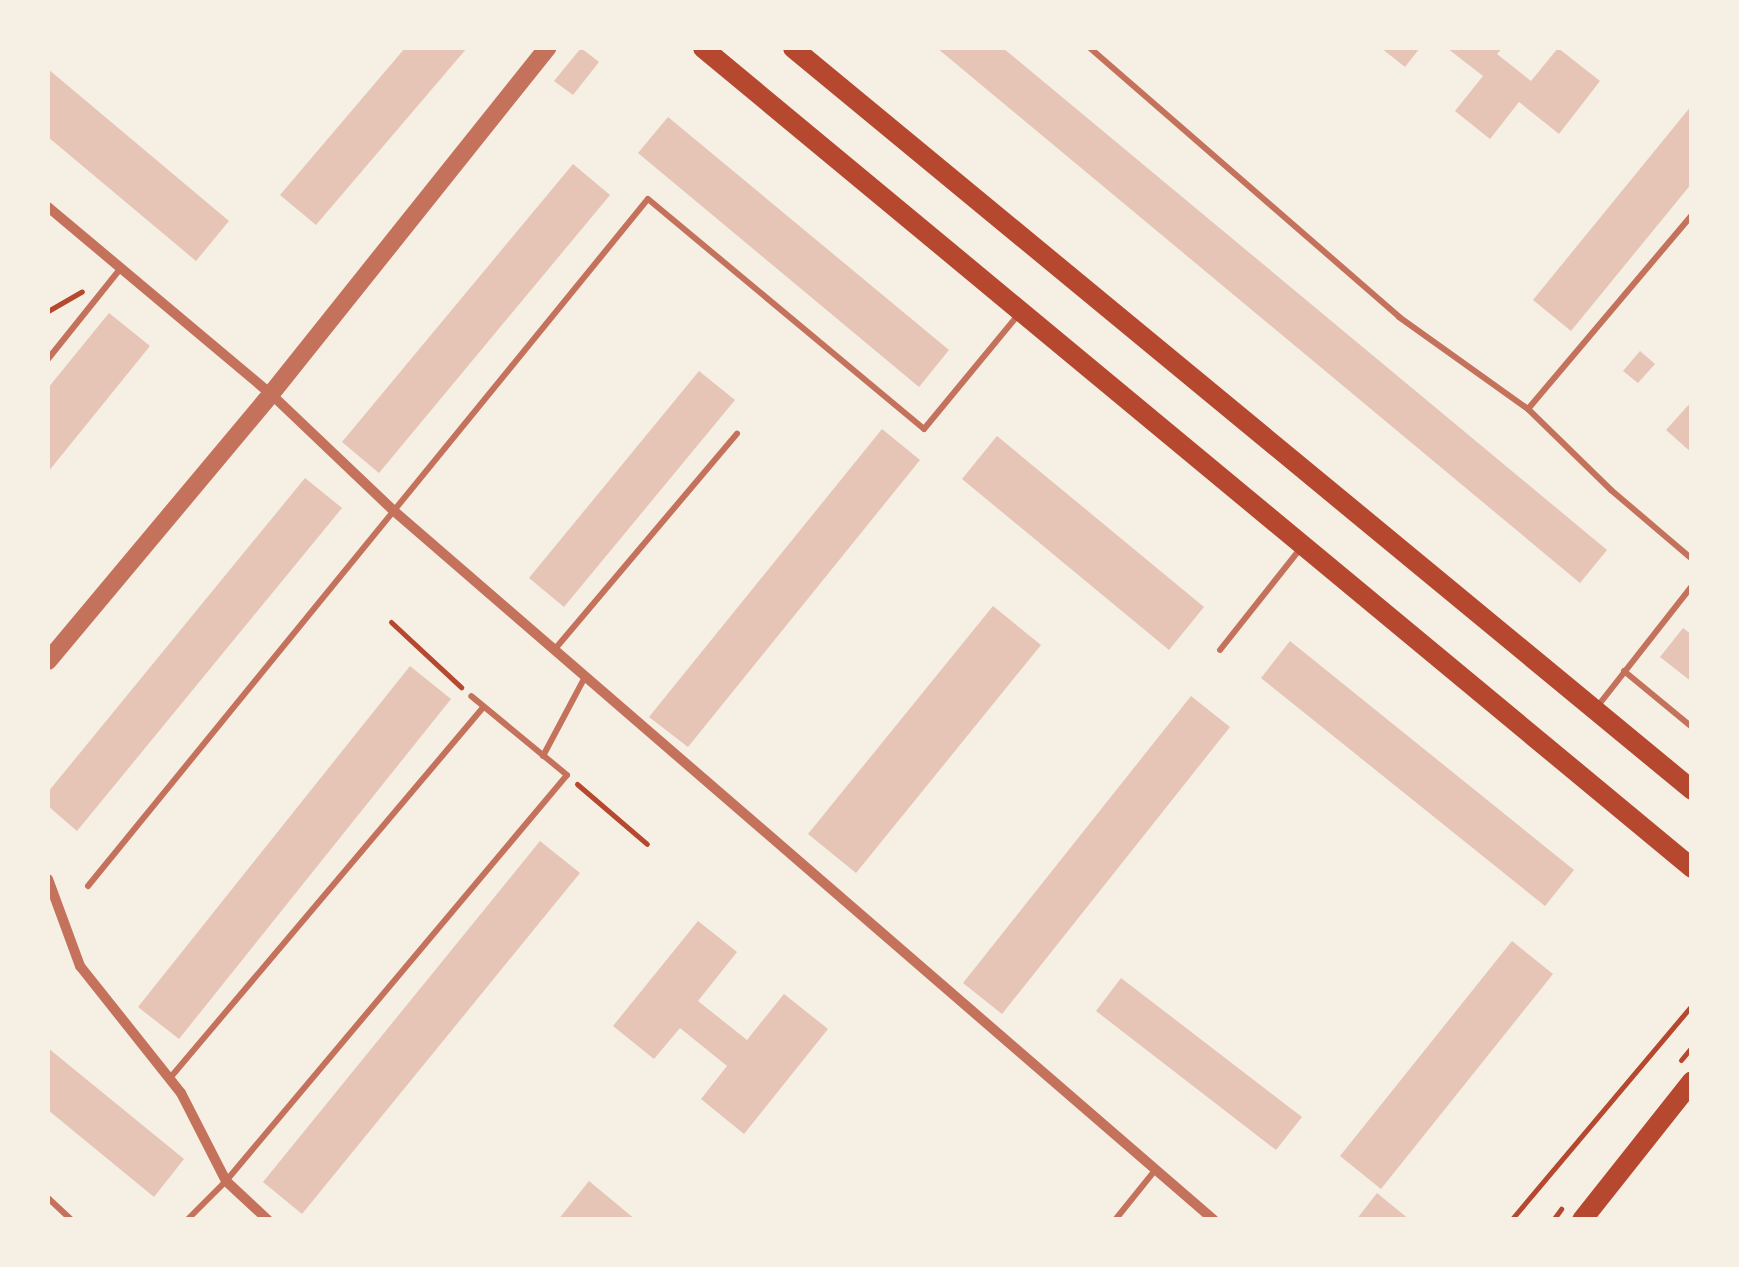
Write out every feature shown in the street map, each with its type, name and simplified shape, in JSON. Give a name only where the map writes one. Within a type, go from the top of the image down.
[{"type":"main road","points":[[703,48],[1692,868]]},
{"type":"main road","points":[[792,48],[1692,790]]},
{"type":"main road","points":[[1582,1220],[1692,1080]]},
{"type":"street","points":[[48,660],[271,394],[542,49]]},
{"type":"street","points":[[48,206],[271,394],[394,510],[1214,1220]]},
{"type":"street","points":[[48,880],[80,966],[170,1078],[198,1120],[226,1182],[268,1220]]},
{"type":"lane","points":[[1090,48],[1400,317],[1528,409],[1611,490],[1692,559]]},
{"type":"lane","points":[[88,886],[648,199],[924,429],[1021,312]]},
{"type":"lane","points":[[1528,409],[1692,215]]},
{"type":"lane","points":[[48,359],[120,269]]},
{"type":"lane","points":[[555,649],[737,434]]},
{"type":"lane","points":[[1220,650],[1303,545]]},
{"type":"lane","points":[[1596,708],[1692,586]]},
{"type":"lane","points":[[1624,671],[1692,727]]},
{"type":"lane","points":[[543,756],[586,676]]},
{"type":"lane","points":[[188,1220],[226,1182],[567,776],[471,696]]},
{"type":"lane","points":[[170,1078],[483,707]]},
{"type":"lane","points":[[1116,1220],[1156,1168]]},
{"type":"lane","points":[[48,1198],[72,1220]]},
{"type":"path","points":[[391,622],[471,696]]},
{"type":"path","points":[[567,776],[647,844]]},
{"type":"path","points":[[1511,1220],[1692,1005]]},
{"type":"building","points":[[405,48],[467,48],[316,225],[280,195]]},
{"type":"building","points":[[581,48],[599,62],[573,95],[554,81]]},
{"type":"building","points":[[937,48],[1003,48],[1607,550],[1580,583]]},
{"type":"building","points":[[1381,48],[1420,48],[1405,67]]},
{"type":"building","points":[[1447,48],[1502,48],[1497,54],[1531,81],[1558,48],[1600,81],[1559,134],[1519,102],[1490,139],[1455,111],[1483,76]]},
{"type":"building","points":[[48,69],[229,221],[196,261],[48,137]]},
{"type":"building","points":[[1692,105],[1692,183],[1571,331],[1533,300]]},
{"type":"building","points":[[668,117],[949,350],[919,387],[638,153]]},
{"type":"building","points":[[573,164],[610,195],[379,473],[342,442]]},
{"type":"building","points":[[109,313],[150,346],[48,472],[48,388]]},
{"type":"building","points":[[1640,351],[1655,364],[1638,383],[1623,371]]},
{"type":"building","points":[[699,371],[735,400],[564,607],[529,578]]},
{"type":"building","points":[[1692,401],[1692,453],[1666,430]]},
{"type":"building","points":[[882,429],[920,460],[688,747],[649,717]]},
{"type":"building","points":[[997,436],[1204,607],[1169,650],[962,479]]},
{"type":"building","points":[[305,478],[342,508],[77,831],[48,806],[48,792]]},
{"type":"building","points":[[993,606],[1041,645],[856,873],[808,834]]},
{"type":"building","points":[[1683,628],[1692,635],[1692,682],[1660,657]]},
{"type":"building","points":[[1290,641],[1574,870],[1545,906],[1261,678]]},
{"type":"building","points":[[410,666],[451,699],[179,1039],[138,1007]]},
{"type":"building","points":[[1191,696],[1230,727],[1002,1014],[963,983]]},
{"type":"building","points":[[540,841],[580,873],[302,1214],[263,1182]]},
{"type":"building","points":[[698,921],[737,952],[698,1001],[747,1040],[784,994],[828,1029],[744,1134],[701,1099],[727,1066],[680,1028],[654,1059],[613,1026]]},
{"type":"building","points":[[1512,941],[1553,974],[1381,1189],[1340,1156]]},
{"type":"building","points":[[1121,978],[1302,1117],[1276,1150],[1096,1011]]},
{"type":"building","points":[[48,1048],[184,1159],[154,1197],[48,1110]]},
{"type":"building","points":[[589,1181],[636,1220],[558,1220]]},
{"type":"building","points":[[1377,1193],[1410,1220],[1356,1220]]}]
